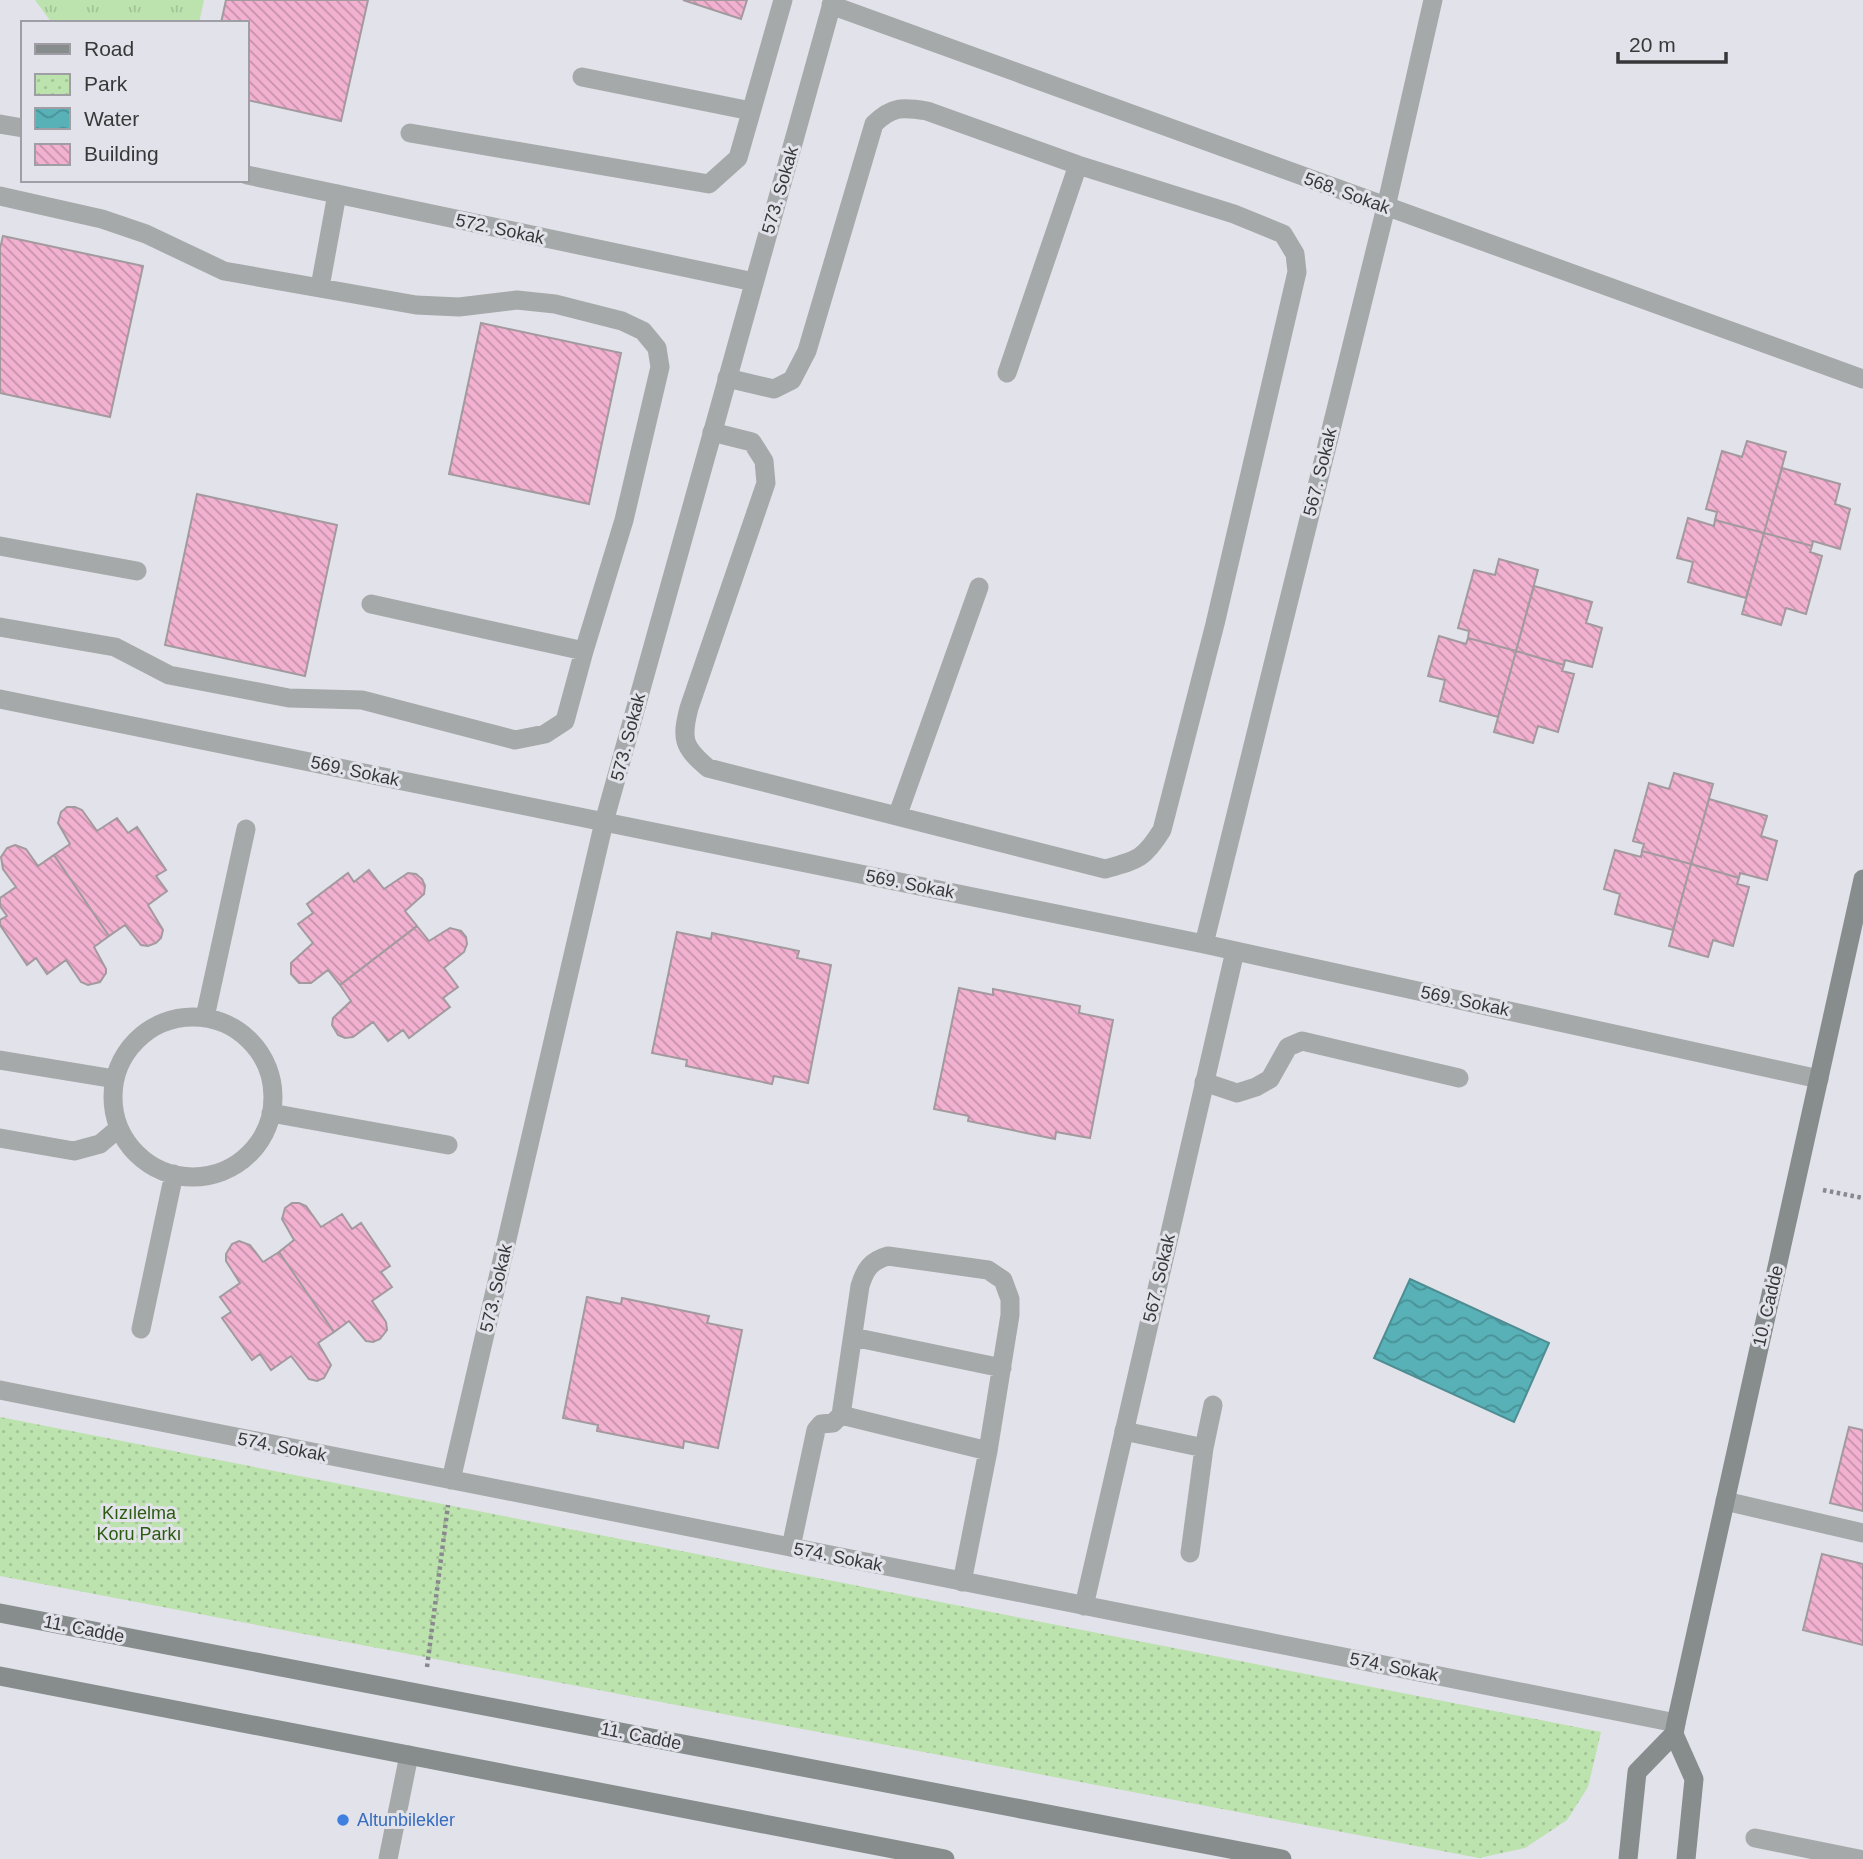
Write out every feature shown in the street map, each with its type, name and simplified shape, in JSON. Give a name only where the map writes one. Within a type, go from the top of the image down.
[{"type":"main road","name":"10. Cadde","points":[[1675,1729],[1819,1079],[1858,928],[1863,879]]},
{"type":"main road","name":"11. Cadde","points":[[0,1613],[1282,1859]]},
{"type":"main road","points":[[0,1676],[945,1859]]},
{"type":"main road","points":[[1628,1859],[1637,1772],[1675,1729],[1694,1779],[1686,1859]]},
{"type":"street","points":[[410,133],[709,184],[738,158],[783,0]]},
{"type":"street","name":"567. Sokak","points":[[1204,944],[1386,207],[1433,0]]},
{"type":"street","name":"568. Sokak","points":[[832,3],[1863,379]]},
{"type":"street","name":"573. Sokak","points":[[451,1480],[604,822],[832,3]]},
{"type":"street","points":[[582,77],[751,111]]},
{"type":"street","points":[[712,432],[752,442],[764,461],[766,483],[689,708],[682,734],[690,753],[708,768],[898,814],[1105,869],[1130,862],[1149,851],[1162,830],[1215,625],[1294,286],[1297,272],[1295,254],[1283,234],[1234,214],[1078,165],[927,111],[905,107],[885,113],[874,124],[807,351],[792,380],[774,389],[727,378]]},
{"type":"street","points":[[0,124],[21,128]]},
{"type":"street","points":[[1007,373],[1078,165]]},
{"type":"street","name":"572. Sokak","points":[[248,175],[754,282]]},
{"type":"street","points":[[320,287],[337,194]]},
{"type":"street","points":[[0,196],[102,219],[146,234],[224,271],[415,305],[459,307],[517,300],[555,304],[622,321],[643,331],[657,348],[660,367],[624,520],[565,721],[545,734],[515,740],[362,700],[289,698],[169,675],[115,647],[0,627]]},
{"type":"street","points":[[0,546],[137,571]]},
{"type":"street","points":[[898,814],[979,587]]},
{"type":"street","points":[[371,604],[584,651]]},
{"type":"street","name":"569. Sokak","points":[[0,699],[1204,944],[1819,1079]]},
{"type":"street","points":[[205,1017],[246,829]]},
{"type":"street","name":"567. Sokak","points":[[1084,1606],[1235,951]]},
{"type":"street","points":[[184,1017],[205,1017],[225,1023],[242,1034],[256,1048],[267,1065],[272,1084],[269,1124],[259,1143],[245,1159],[227,1170],[206,1177],[174,1174],[145,1162],[130,1147],[119,1128],[113,1107],[115,1079],[130,1047],[145,1032],[164,1022],[184,1017]]},
{"type":"street","points":[[1204,1082],[1237,1093],[1256,1087],[1270,1079],[1288,1047],[1302,1041],[1460,1078]]},
{"type":"street","points":[[0,1060],[115,1079]]},
{"type":"street","points":[[271,1113],[448,1145]]},
{"type":"street","points":[[0,1138],[74,1150],[100,1144],[119,1128]]},
{"type":"street","points":[[141,1329],[174,1174]]},
{"type":"street","points":[[791,1548],[816,1430],[821,1424],[833,1423],[841,1415],[860,1286],[865,1269],[877,1259],[888,1256],[988,1270],[1003,1280],[1010,1299],[1010,1315],[988,1451],[962,1582]]},
{"type":"street","points":[[853,1337],[1002,1368]]},
{"type":"street","name":"574. Sokak","points":[[0,1391],[1084,1606],[1675,1729]]},
{"type":"street","points":[[1190,1553],[1204,1448],[1213,1405]]},
{"type":"street","points":[[841,1415],[988,1451]]},
{"type":"street","points":[[1124,1431],[1204,1448]]},
{"type":"street","points":[[1725,1501],[1863,1533]]},
{"type":"street","points":[[388,1859],[409,1755]]},
{"type":"street","points":[[1755,1838],[1859,1859]]},
{"type":"path","points":[[1796,1185],[1863,1198]]},
{"type":"path","points":[[424,1694],[451,1480]]},
{"type":"green space","points":[[35,0],[204,0],[199,21],[51,21]]},
{"type":"green space","name":"Kızılelma Koru Parkı","points":[[0,1417],[1601,1732],[1588,1787],[1567,1820],[1525,1848],[1479,1858],[0,1576]]},
{"type":"water","points":[[1410,1279],[1549,1343],[1514,1422],[1374,1358]]},
{"type":"building","points":[[226,0],[368,0],[341,121],[248,100],[248,21],[221,21]]},
{"type":"building","points":[[683,0],[747,0],[741,19]]},
{"type":"building","points":[[3,236],[143,266],[110,417],[0,393],[0,248]]},
{"type":"building","points":[[481,323],[621,353],[589,504],[449,474]]},
{"type":"building","points":[[1747,441],[1786,452],[1764,533],[1715,520],[1717,512],[1706,509],[1722,451],[1742,457]]},
{"type":"building","points":[[1782,468],[1840,484],[1835,504],[1850,509],[1840,549],[1813,541],[1812,546],[1764,533]]},
{"type":"building","points":[[197,494],[337,525],[305,676],[165,645]]},
{"type":"building","points":[[1688,518],[1714,526],[1715,520],[1764,533],[1746,598],[1688,582],[1693,562],[1677,558]]},
{"type":"building","points":[[1764,533],[1812,546],[1810,552],[1822,556],[1806,614],[1786,608],[1781,625],[1742,614]]},
{"type":"building","points":[[1499,559],[1538,570],[1516,651],[1468,638],[1469,631],[1458,628],[1474,570],[1495,575]]},
{"type":"building","points":[[1534,586],[1592,602],[1586,623],[1602,628],[1592,667],[1565,660],[1564,665],[1516,651]]},
{"type":"building","points":[[1439,636],[1466,644],[1468,638],[1516,651],[1498,717],[1440,701],[1445,680],[1428,676]]},
{"type":"building","points":[[1516,651],[1564,665],[1562,671],[1574,674],[1558,732],[1538,726],[1533,743],[1494,732]]},
{"type":"building","points":[[1674,773],[1713,784],[1691,864],[1642,851],[1644,844],[1633,841],[1649,783],[1669,789]]},
{"type":"building","points":[[1709,799],[1767,816],[1761,836],[1777,841],[1767,880],[1740,873],[1739,878],[1691,864]]},
{"type":"building","points":[[67,807],[82,810],[97,831],[117,818],[128,833],[137,827],[166,870],[156,876],[167,891],[148,905],[163,930],[156,943],[141,945],[125,925],[109,936],[54,855],[70,844],[58,823],[61,812]]},
{"type":"building","points":[[15,845],[26,849],[38,866],[54,855],[109,936],[94,947],[106,969],[100,982],[88,985],[81,982],[66,960],[47,974],[36,958],[27,965],[0,925],[0,920],[7,916],[0,906],[0,898],[16,887],[3,869],[1,857],[7,848]]},
{"type":"building","points":[[1615,850],[1641,857],[1642,851],[1691,864],[1673,930],[1615,914],[1620,894],[1604,889]]},
{"type":"building","points":[[1691,864],[1739,878],[1737,884],[1749,887],[1733,946],[1713,940],[1708,957],[1669,946]]},
{"type":"building","points":[[369,870],[384,889],[408,873],[416,874],[422,879],[424,894],[405,911],[417,926],[340,985],[328,970],[311,983],[299,983],[291,974],[291,963],[313,943],[298,924],[313,913],[307,904],[348,873],[354,882]]},
{"type":"building","points":[[417,926],[429,941],[450,928],[461,931],[466,937],[464,952],[444,968],[458,987],[443,998],[450,1007],[409,1038],[403,1030],[388,1041],[373,1022],[353,1037],[338,1035],[332,1025],[333,1018],[351,1001],[340,985]]},
{"type":"building","points":[[677,932],[711,939],[712,933],[799,951],[797,958],[831,965],[808,1083],[774,1076],[772,1084],[686,1066],[687,1060],[652,1053]]},
{"type":"building","points":[[959,988],[993,995],[993,989],[1080,1006],[1079,1013],[1113,1020],[1090,1138],[1056,1132],[1055,1139],[968,1121],[969,1116],[934,1109]]},
{"type":"building","points":[[292,1203],[306,1206],[321,1227],[342,1214],[352,1229],[361,1223],[390,1266],[381,1272],[392,1287],[372,1301],[386,1322],[387,1330],[380,1339],[366,1341],[349,1321],[334,1332],[279,1252],[294,1240],[282,1219],[285,1208]]},
{"type":"building","points":[[239,1241],[250,1245],[263,1262],[279,1252],[334,1332],[318,1343],[331,1365],[324,1378],[317,1381],[309,1379],[291,1356],[271,1370],[260,1354],[252,1360],[222,1318],[231,1312],[220,1297],[240,1283],[226,1261],[226,1254],[232,1244]]},
{"type":"building","points":[[587,1297],[621,1304],[622,1298],[709,1316],[707,1323],[742,1330],[718,1448],[684,1441],[683,1448],[597,1431],[598,1425],[563,1418]]},
{"type":"building","points":[[1849,1427],[1863,1430],[1863,1511],[1830,1503]]},
{"type":"building","points":[[1822,1554],[1863,1564],[1863,1645],[1803,1630]]},
{"type":"place","name":"Altunbilekler","points":[[343,1820]]}]
